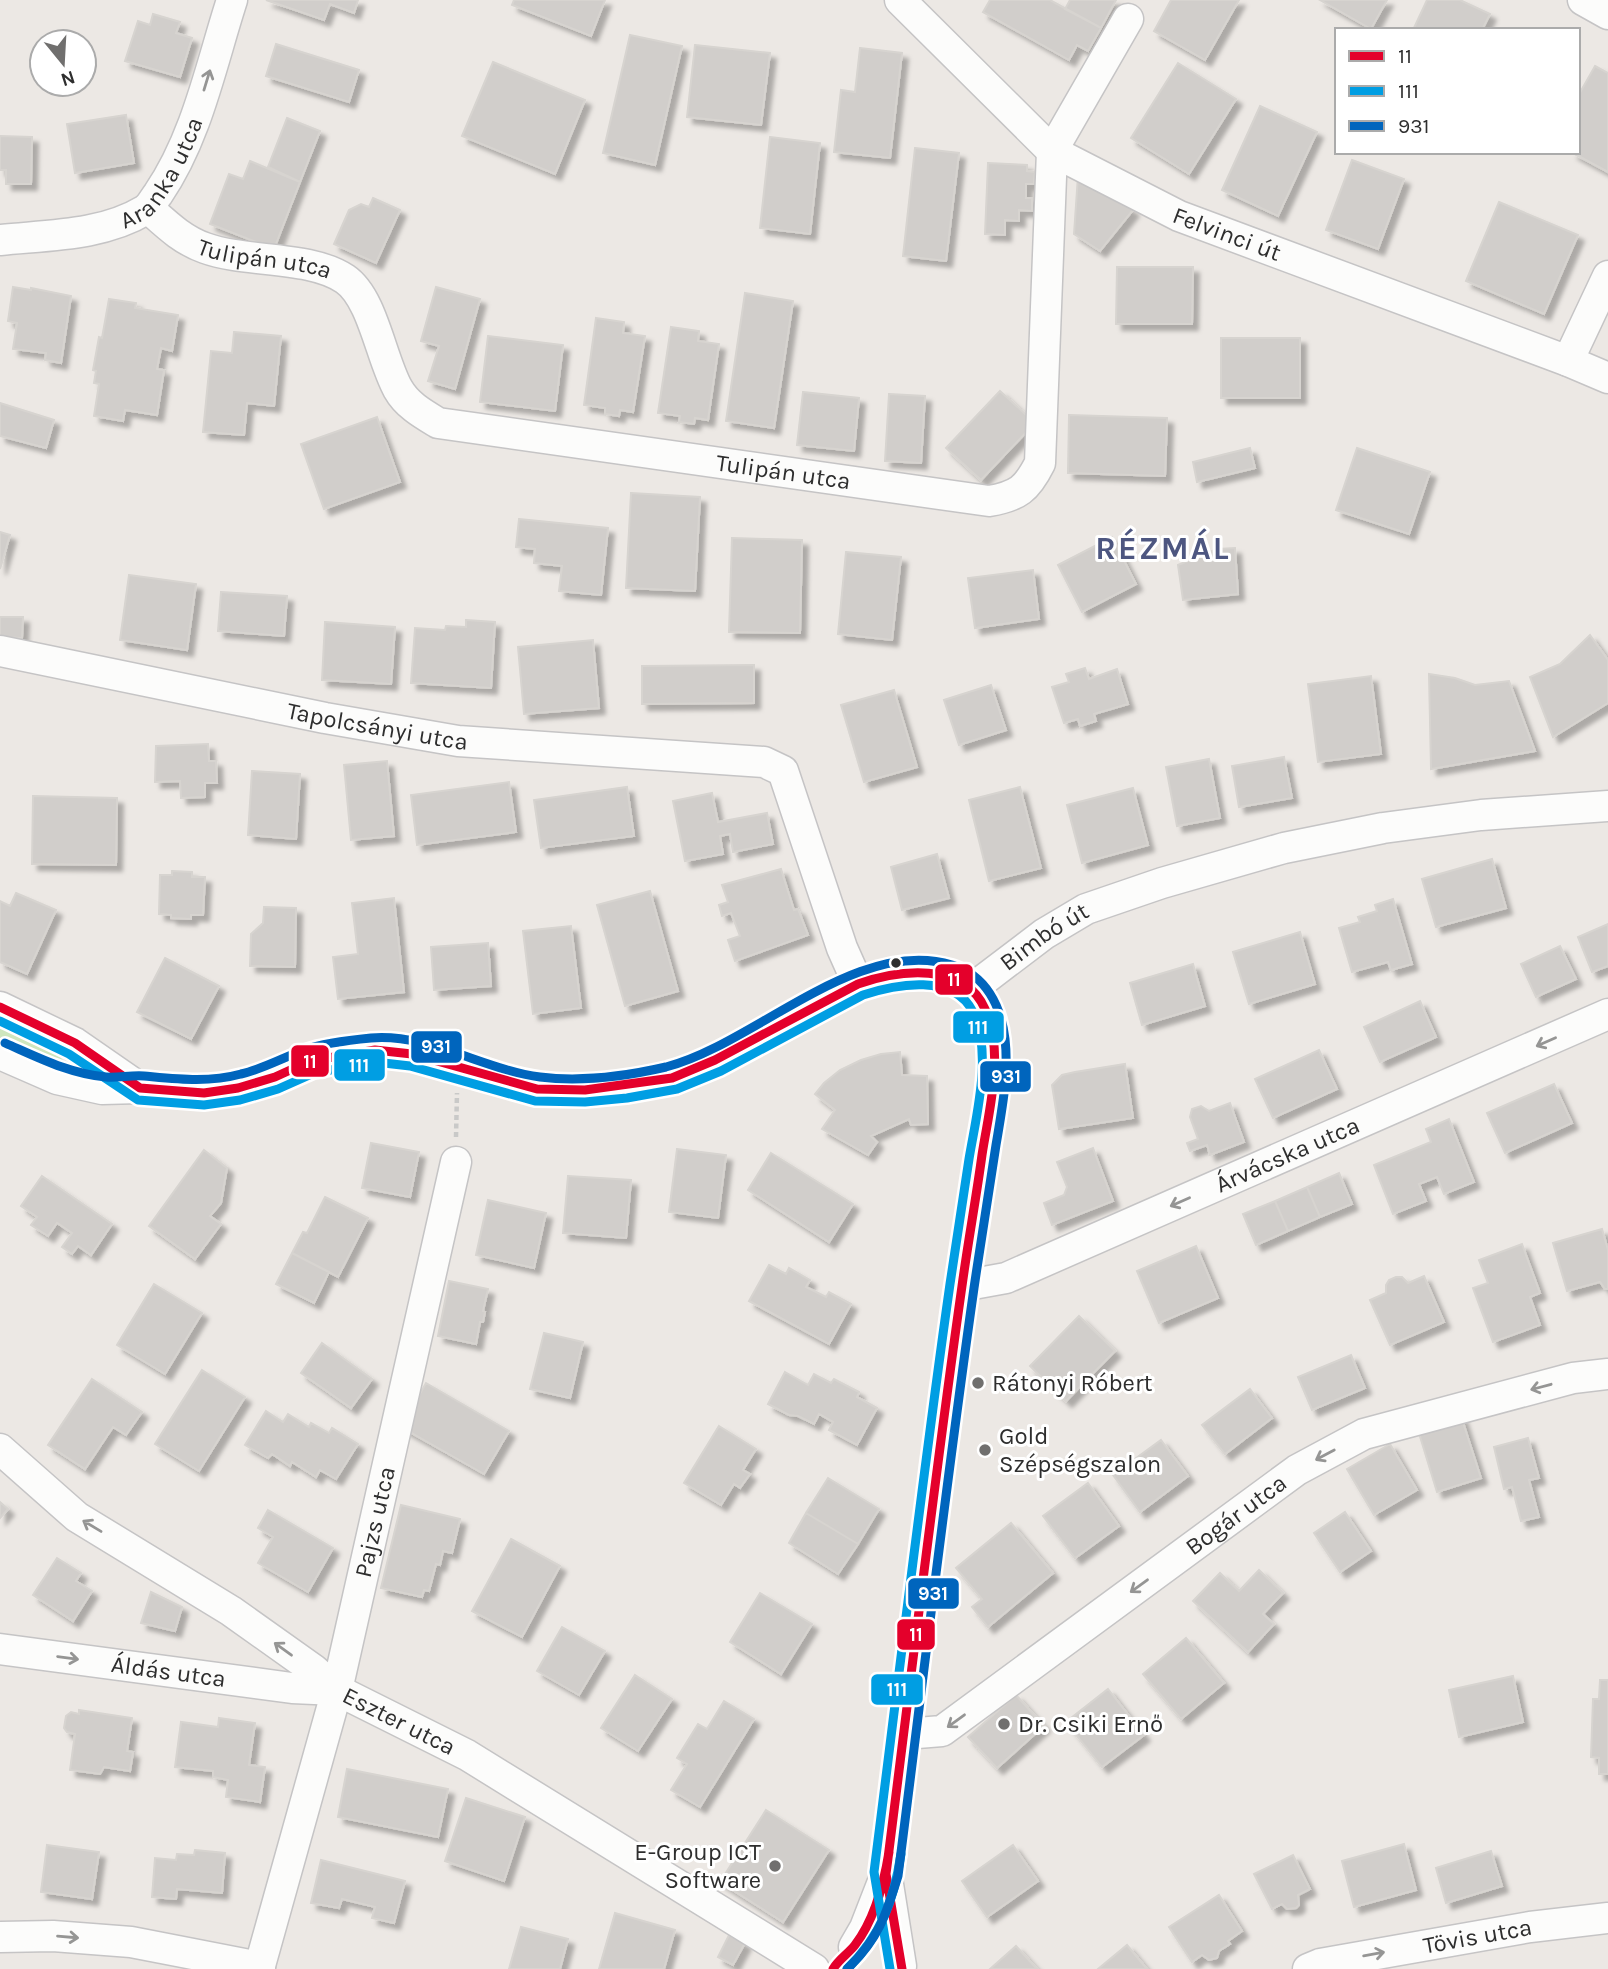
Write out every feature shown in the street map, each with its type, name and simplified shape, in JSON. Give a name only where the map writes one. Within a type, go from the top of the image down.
[{"type":"street","name":"Aranka utca","points":[[0,240],[100,228],[148,208],[172,173],[188,139],[232,0]]},
{"type":"street","name":"Felvinci út","points":[[900,0],[1052,151],[1179,216],[1608,377]]},
{"type":"street","points":[[1583,0],[1608,14]]},
{"type":"street","name":"Tulipán utca","points":[[148,208],[186,240],[207,249],[327,270],[346,280],[360,294],[398,390],[417,411],[438,423],[989,501],[1012,497],[1031,481],[1040,463],[1052,151],[1128,19]]},
{"type":"street","points":[[1568,360],[1608,276]]},
{"type":"street","name":"Tapolcsányi utca","points":[[0,651],[326,718],[458,741],[764,762],[783,771],[845,956],[858,984]]},
{"type":"street","name":"Bimbó út","points":[[974,988],[1044,934],[1086,908],[1284,848],[1383,828],[1481,816],[1608,806]]},
{"type":"street","points":[[0,1054],[57,1079],[102,1089],[139,1088],[204,1093],[238,1088],[275,1077],[310,1061],[375,1050],[412,1054],[537,1089],[598,1089],[673,1078],[760,1038],[858,984],[880,976],[916,972],[956,977],[974,988],[983,1001],[990,1023],[995,1047],[994,1080],[962,1286],[886,1874],[865,1928],[854,1947],[838,1959],[833,1969]]},
{"type":"street","points":[[0,1007],[75,1043],[139,1088]]},
{"type":"street","name":"Árvácska utca","points":[[962,1286],[1006,1278],[1608,1014]]},
{"type":"street","name":"Pajzs utca","points":[[260,1968],[337,1690],[456,1162]]},
{"type":"street","name":"Bogár utca","points":[[905,1734],[942,1731],[1297,1470],[1364,1434],[1573,1378],[1608,1374]]},
{"type":"street","name":"Eszter utca","points":[[0,1449],[77,1517],[231,1611],[314,1670],[337,1690],[467,1755],[814,1969]]},
{"type":"street","name":"Áldás utca","points":[[0,1648],[292,1688],[337,1690]]},
{"type":"street","points":[[886,1874],[902,1968]]},
{"type":"street","name":"Tövis utca","points":[[1308,1969],[1320,1964],[1530,1927],[1608,1918]]},
{"type":"street","points":[[0,1937],[53,1936],[131,1942],[260,1968]]},
{"type":"street","points":[[854,1947],[868,1944],[882,1947],[894,1955],[902,1968]]},
{"type":"path","points":[[456,1162],[457,1068]]},
{"type":"green space","points":[[0,1024],[58,1054],[68,1067],[53,1065],[0,1039]]},
{"type":"building","points":[[266,0],[358,0],[354,13],[330,4],[324,20]]},
{"type":"building","points":[[514,0],[605,0],[591,36],[512,5]]},
{"type":"building","points":[[990,0],[1050,0],[1101,28],[1088,51],[1077,45],[1069,60],[983,12]]},
{"type":"building","points":[[1070,0],[1116,0],[1101,28],[1065,9]]},
{"type":"building","points":[[1171,0],[1239,0],[1205,60],[1154,31]]},
{"type":"building","points":[[1320,0],[1387,0],[1369,28]]},
{"type":"building","points":[[1427,0],[1460,0],[1490,14],[1483,28],[1414,28]]},
{"type":"building","points":[[153,14],[180,22],[176,33],[192,38],[180,77],[125,61],[138,21],[150,25]]},
{"type":"building","points":[[630,35],[682,46],[655,165],[603,153]]},
{"type":"building","points":[[276,44],[359,70],[349,102],[266,76]]},
{"type":"building","points":[[695,45],[770,53],[761,125],[687,117]]},
{"type":"building","points":[[860,48],[902,53],[890,158],[834,152],[841,90],[855,92]]},
{"type":"building","points":[[493,62],[585,100],[555,174],[462,136]]},
{"type":"building","points":[[1178,63],[1236,99],[1189,174],[1131,138]]},
{"type":"building","points":[[1595,66],[1608,73],[1608,172],[1575,154],[1580,154],[1580,92]]},
{"type":"building","points":[[1260,106],[1317,132],[1278,216],[1222,190]]},
{"type":"building","points":[[126,115],[134,163],[75,173],[67,124]]},
{"type":"building","points":[[287,118],[320,131],[300,182],[268,167]]},
{"type":"building","points":[[0,136],[32,137],[31,184],[6,184],[6,170],[0,170]]},
{"type":"building","points":[[770,137],[820,143],[810,234],[760,228]]},
{"type":"building","points":[[915,148],[959,153],[946,261],[903,256]]},
{"type":"building","points":[[1352,160],[1404,179],[1378,249],[1326,230]]},
{"type":"building","points":[[250,161],[300,182],[274,249],[210,224],[229,174],[243,179]]},
{"type":"building","points":[[988,163],[1027,165],[1027,171],[1035,172],[1034,184],[1026,184],[1026,198],[1032,198],[1032,211],[1019,210],[1019,221],[1005,220],[1005,235],[985,234]]},
{"type":"building","points":[[1078,176],[1133,210],[1100,251],[1074,234]]},
{"type":"building","points":[[373,198],[400,210],[376,263],[334,244],[349,210],[361,204],[369,207]]},
{"type":"building","points":[[1499,202],[1578,235],[1544,314],[1466,281]]},
{"type":"building","points":[[1117,267],[1193,267],[1192,324],[1116,324]]},
{"type":"building","points":[[13,287],[71,296],[61,363],[45,360],[46,353],[13,349],[17,323],[8,321]]},
{"type":"building","points":[[436,287],[480,299],[455,389],[428,381],[439,346],[421,341]]},
{"type":"building","points":[[745,293],[793,301],[774,428],[726,421]]},
{"type":"building","points":[[109,299],[136,303],[135,308],[178,315],[172,351],[161,348],[157,369],[164,370],[157,415],[125,410],[123,421],[94,416],[99,384],[94,383],[96,371],[93,370]]},
{"type":"building","points":[[596,318],[624,322],[623,333],[645,336],[633,412],[620,410],[619,416],[605,414],[605,408],[584,405]]},
{"type":"building","points":[[671,327],[699,331],[698,341],[719,344],[708,420],[695,418],[694,424],[679,422],[680,416],[658,413]]},
{"type":"building","points":[[234,332],[281,336],[274,406],[247,403],[244,435],[203,432],[211,351],[232,353]]},
{"type":"building","points":[[488,336],[563,345],[555,411],[480,402]]},
{"type":"building","points":[[1221,338],[1300,338],[1300,398],[1221,398]]},
{"type":"building","points":[[1000,391],[1035,423],[981,480],[946,448]]},
{"type":"building","points":[[803,392],[859,398],[854,451],[797,445]]},
{"type":"building","points":[[889,394],[925,396],[921,463],[885,461]]},
{"type":"building","points":[[0,403],[54,420],[46,448],[0,436]]},
{"type":"building","points":[[1069,415],[1167,418],[1165,476],[1068,473]]},
{"type":"building","points":[[377,417],[400,482],[324,509],[301,444]]},
{"type":"building","points":[[1250,448],[1255,468],[1197,482],[1193,462]]},
{"type":"building","points":[[1357,448],[1430,472],[1409,534],[1336,510]]},
{"type":"building","points":[[631,493],[700,497],[695,591],[626,588]]},
{"type":"building","points":[[519,519],[608,528],[601,595],[559,591],[562,566],[534,563],[535,549],[516,547]]},
{"type":"building","points":[[0,532],[10,535],[0,569]]},
{"type":"building","points":[[1112,537],[1136,584],[1082,612],[1058,565]]},
{"type":"building","points":[[732,538],[802,540],[800,633],[729,632]]},
{"type":"building","points":[[1235,548],[1238,594],[1183,600],[1178,565],[1217,549]]},
{"type":"building","points":[[846,552],[901,557],[892,640],[838,634]]},
{"type":"building","points":[[1033,570],[1039,619],[975,628],[968,578]]},
{"type":"building","points":[[129,575],[196,584],[187,650],[120,640]]},
{"type":"building","points":[[221,592],[287,596],[284,636],[218,631]]},
{"type":"building","points":[[0,617],[23,617],[22,638],[0,637]]},
{"type":"building","points":[[466,620],[495,622],[491,688],[411,683],[415,628],[445,630],[446,626],[466,627]]},
{"type":"building","points":[[325,622],[395,627],[391,684],[322,680]]},
{"type":"building","points":[[1590,635],[1608,660],[1608,703],[1553,737],[1530,677],[1560,664]]},
{"type":"building","points":[[593,640],[599,708],[524,714],[518,647]]},
{"type":"building","points":[[754,665],[754,703],[642,704],[642,666]]},
{"type":"building","points":[[1085,668],[1089,679],[1117,669],[1128,704],[1094,714],[1096,721],[1080,726],[1078,719],[1064,723],[1052,687],[1069,682],[1066,674]]},
{"type":"building","points":[[1429,674],[1455,678],[1475,685],[1509,681],[1535,751],[1431,769]]},
{"type":"building","points":[[1371,676],[1381,754],[1318,762],[1308,684]]},
{"type":"building","points":[[991,685],[1006,730],[959,745],[944,700]]},
{"type":"building","points":[[894,690],[917,767],[864,782],[841,705]]},
{"type":"building","points":[[208,744],[209,761],[216,761],[217,783],[205,783],[205,797],[181,798],[180,781],[155,782],[156,746]]},
{"type":"building","points":[[1284,757],[1292,798],[1239,807],[1232,766]]},
{"type":"building","points":[[1209,759],[1220,818],[1177,826],[1166,767]]},
{"type":"building","points":[[387,761],[394,836],[351,840],[344,765]]},
{"type":"building","points":[[252,771],[300,774],[296,839],[248,835]]},
{"type":"building","points":[[509,782],[516,832],[417,845],[411,795]]},
{"type":"building","points":[[627,787],[634,836],[541,848],[534,800]]},
{"type":"building","points":[[1020,787],[1041,868],[989,881],[969,800]]},
{"type":"building","points":[[1133,788],[1148,845],[1082,863],[1067,805]]},
{"type":"building","points":[[712,793],[718,822],[767,813],[773,844],[733,852],[730,834],[720,836],[723,854],[685,861],[673,801]]},
{"type":"building","points":[[33,796],[117,798],[116,865],[32,864]]},
{"type":"building","points":[[937,854],[949,898],[902,910],[891,867]]},
{"type":"building","points":[[1492,859],[1506,908],[1436,927],[1422,879]]},
{"type":"building","points":[[781,869],[794,910],[798,909],[808,935],[735,961],[728,940],[740,936],[731,913],[722,916],[719,905],[728,902],[722,885]]},
{"type":"building","points":[[172,871],[192,872],[192,877],[205,877],[203,915],[191,915],[191,919],[159,914],[160,875],[172,875]]},
{"type":"building","points":[[650,891],[678,991],[625,1006],[597,905]]},
{"type":"building","points":[[16,893],[56,910],[27,974],[0,962],[0,901],[10,906]]},
{"type":"building","points":[[394,898],[404,992],[338,999],[333,957],[358,954],[352,903]]},
{"type":"building","points":[[1393,899],[1412,964],[1391,970],[1388,962],[1352,972],[1339,928],[1360,922],[1358,917],[1377,911],[1375,905]]},
{"type":"building","points":[[264,907],[296,908],[295,967],[250,966],[251,934],[263,923]]},
{"type":"building","points":[[1608,924],[1608,966],[1592,972],[1578,937]]},
{"type":"building","points":[[571,926],[581,1008],[533,1014],[523,931]]},
{"type":"building","points":[[1300,932],[1315,984],[1249,1004],[1233,952]]},
{"type":"building","points":[[488,943],[491,986],[434,990],[431,947]]},
{"type":"building","points":[[1560,946],[1576,979],[1536,997],[1521,964]]},
{"type":"building","points":[[165,958],[219,986],[191,1039],[137,1012]]},
{"type":"building","points":[[1193,964],[1205,1006],[1142,1025],[1130,983]]},
{"type":"building","points":[[1420,1001],[1436,1037],[1380,1062],[1364,1027]]},
{"type":"building","points":[[1319,1050],[1337,1089],[1273,1118],[1255,1079]]},
{"type":"building","points":[[900,1052],[902,1075],[927,1076],[928,1124],[911,1125],[909,1119],[871,1136],[877,1142],[868,1155],[822,1129],[835,1110],[815,1094],[824,1083],[840,1070],[861,1060]]},
{"type":"building","points":[[1125,1064],[1133,1118],[1059,1129],[1052,1085],[1062,1075]]},
{"type":"building","points":[[1554,1084],[1572,1123],[1505,1153],[1487,1113]]},
{"type":"building","points":[[1230,1103],[1244,1142],[1210,1155],[1207,1145],[1190,1151],[1187,1143],[1198,1139],[1190,1117],[1192,1109],[1201,1106],[1209,1111]]},
{"type":"building","points":[[1449,1119],[1474,1182],[1444,1194],[1437,1177],[1419,1184],[1426,1201],[1393,1214],[1374,1165],[1431,1142],[1426,1129]]},
{"type":"building","points":[[371,1143],[419,1152],[410,1197],[362,1188]]},
{"type":"building","points":[[1093,1148],[1113,1201],[1052,1225],[1044,1203],[1064,1195],[1067,1187],[1057,1162]]},
{"type":"building","points":[[677,1149],[726,1155],[718,1218],[669,1212]]},
{"type":"building","points":[[204,1150],[227,1168],[221,1203],[210,1216],[221,1224],[195,1259],[149,1226]]},
{"type":"building","points":[[771,1153],[853,1204],[829,1242],[748,1190]]},
{"type":"building","points":[[1339,1173],[1352,1204],[1320,1217],[1307,1187]]},
{"type":"building","points":[[42,1176],[112,1224],[91,1255],[78,1246],[72,1254],[62,1247],[72,1233],[57,1223],[48,1236],[31,1225],[37,1217],[21,1206]]},
{"type":"building","points":[[568,1176],[631,1180],[626,1238],[563,1233]]},
{"type":"building","points":[[1307,1187],[1320,1217],[1288,1231],[1275,1201]]},
{"type":"building","points":[[325,1197],[368,1218],[338,1277],[292,1253],[303,1232],[307,1233]]},
{"type":"building","points":[[488,1200],[546,1213],[534,1268],[476,1255]]},
{"type":"building","points":[[1275,1201],[1288,1231],[1256,1245],[1243,1214]]},
{"type":"building","points":[[1602,1229],[1608,1250],[1608,1289],[1600,1282],[1567,1291],[1553,1243]]},
{"type":"building","points":[[1522,1244],[1540,1293],[1530,1297],[1540,1325],[1493,1342],[1473,1288],[1488,1283],[1479,1260]]},
{"type":"building","points":[[1196,1246],[1218,1298],[1159,1323],[1137,1271]]},
{"type":"building","points":[[292,1253],[329,1272],[314,1303],[276,1284]]},
{"type":"building","points":[[769,1265],[786,1274],[789,1268],[810,1280],[806,1287],[826,1297],[829,1292],[851,1304],[829,1344],[749,1301]]},
{"type":"building","points":[[1424,1276],[1444,1322],[1390,1345],[1370,1300],[1386,1293],[1389,1280],[1402,1277],[1408,1283]]},
{"type":"building","points":[[449,1281],[488,1289],[483,1322],[480,1322],[476,1344],[438,1336]]},
{"type":"building","points":[[154,1284],[202,1313],[165,1374],[117,1345]]},
{"type":"building","points":[[1079,1316],[1115,1351],[1066,1401],[1030,1366]]},
{"type":"building","points":[[544,1333],[583,1342],[570,1398],[530,1389]]},
{"type":"building","points":[[322,1343],[372,1379],[351,1408],[301,1373]]},
{"type":"building","points":[[1351,1355],[1365,1388],[1312,1410],[1298,1377]]},
{"type":"building","points":[[202,1370],[245,1397],[199,1471],[155,1444]]},
{"type":"building","points":[[785,1372],[808,1385],[814,1374],[831,1383],[834,1379],[859,1392],[857,1397],[877,1408],[857,1445],[829,1430],[833,1422],[819,1414],[814,1424],[768,1404]]},
{"type":"building","points":[[92,1379],[142,1412],[126,1435],[113,1427],[85,1469],[48,1445]]},
{"type":"building","points":[[426,1383],[509,1431],[484,1474],[401,1427]]},
{"type":"building","points":[[1250,1389],[1272,1418],[1225,1454],[1202,1425]]},
{"type":"building","points":[[266,1411],[283,1422],[288,1414],[309,1427],[311,1423],[329,1433],[332,1428],[358,1444],[336,1479],[320,1470],[316,1477],[292,1462],[290,1466],[272,1454],[268,1458],[245,1445]]},
{"type":"building","points":[[1461,1416],[1481,1478],[1437,1492],[1418,1430]]},
{"type":"building","points":[[719,1426],[756,1449],[743,1470],[750,1474],[740,1488],[734,1484],[721,1505],[684,1483]]},
{"type":"building","points":[[1528,1438],[1539,1478],[1529,1480],[1539,1517],[1521,1521],[1512,1487],[1504,1489],[1494,1447]]},
{"type":"building","points":[[1161,1440],[1188,1476],[1140,1512],[1113,1475]]},
{"type":"building","points":[[1390,1444],[1417,1490],[1374,1515],[1347,1469]]},
{"type":"building","points":[[828,1478],[879,1509],[858,1544],[806,1513]]},
{"type":"building","points":[[1088,1483],[1119,1526],[1075,1558],[1043,1516]]},
{"type":"building","points":[[0,1502],[8,1509],[0,1518]]},
{"type":"building","points":[[401,1505],[460,1519],[452,1553],[443,1551],[440,1565],[436,1564],[429,1591],[424,1590],[422,1597],[381,1588]]},
{"type":"building","points":[[268,1510],[333,1548],[308,1592],[258,1563],[273,1537],[258,1528]]},
{"type":"building","points":[[1345,1512],[1371,1551],[1340,1572],[1314,1533]]},
{"type":"building","points":[[806,1513],[858,1544],[838,1574],[789,1543]]},
{"type":"building","points":[[1011,1523],[1053,1573],[988,1627],[972,1607],[982,1599],[956,1568]]},
{"type":"building","points":[[511,1539],[560,1566],[522,1637],[472,1611]]},
{"type":"building","points":[[57,1558],[81,1573],[76,1581],[92,1591],[73,1621],[33,1595]]},
{"type":"building","points":[[1259,1570],[1283,1593],[1263,1614],[1274,1624],[1248,1652],[1193,1601],[1220,1573],[1239,1591]]},
{"type":"building","points":[[151,1592],[182,1607],[175,1631],[141,1623]]},
{"type":"building","points":[[760,1593],[812,1624],[781,1674],[730,1642]]},
{"type":"building","points":[[562,1627],[605,1651],[579,1695],[537,1671]]},
{"type":"building","points":[[1186,1638],[1224,1683],[1181,1719],[1143,1674]]},
{"type":"building","points":[[635,1675],[672,1699],[638,1751],[601,1728]]},
{"type":"building","points":[[1513,1676],[1523,1722],[1459,1737],[1449,1690]]},
{"type":"building","points":[[1600,1680],[1608,1680],[1608,1774],[1599,1774],[1599,1758],[1591,1757],[1593,1699],[1599,1699]]},
{"type":"building","points":[[1108,1689],[1144,1735],[1102,1767],[1066,1722]]},
{"type":"building","points":[[1016,1695],[1044,1726],[997,1768],[968,1737]]},
{"type":"building","points":[[724,1701],[754,1719],[700,1807],[671,1790],[687,1764],[677,1758],[698,1724],[707,1729]]},
{"type":"building","points":[[79,1710],[132,1718],[127,1751],[133,1752],[130,1771],[104,1767],[100,1774],[70,1770],[75,1734],[64,1728],[66,1716],[71,1712],[79,1714]]},
{"type":"building","points":[[219,1718],[255,1723],[249,1765],[265,1767],[260,1802],[226,1797],[228,1780],[213,1777],[213,1771],[175,1767],[181,1722],[218,1727]]},
{"type":"building","points":[[347,1769],[448,1789],[438,1837],[338,1817]]},
{"type":"building","points":[[466,1798],[525,1817],[504,1881],[445,1861]]},
{"type":"building","name":"E-Group ICT Software","points":[[766,1810],[829,1850],[783,1922],[720,1882]]},
{"type":"building","points":[[1404,1844],[1416,1890],[1354,1907],[1342,1861]]},
{"type":"building","points":[[47,1845],[99,1852],[92,1899],[41,1892]]},
{"type":"building","points":[[1013,1845],[1038,1881],[987,1917],[962,1881]]},
{"type":"building","points":[[195,1850],[225,1853],[222,1893],[177,1889],[176,1899],[152,1897],[155,1858],[176,1860],[177,1854],[194,1855]]},
{"type":"building","points":[[1491,1851],[1502,1886],[1446,1903],[1436,1868]]},
{"type":"building","points":[[1293,1855],[1310,1889],[1298,1895],[1299,1905],[1296,1908],[1287,1909],[1282,1904],[1272,1909],[1254,1874]]},
{"type":"building","points":[[321,1860],[405,1881],[394,1923],[372,1918],[375,1907],[342,1899],[339,1908],[311,1903]]},
{"type":"building","points":[[1219,1895],[1242,1931],[1228,1941],[1230,1944],[1219,1951],[1217,1958],[1209,1960],[1202,1955],[1192,1962],[1169,1927]]},
{"type":"building","points":[[615,1913],[675,1930],[664,1969],[599,1969]]},
{"type":"building","points":[[521,1927],[568,1939],[560,1969],[509,1969]]},
{"type":"building","points":[[729,1935],[745,1943],[733,1965],[718,1957]]},
{"type":"building","points":[[1127,1945],[1147,1969],[1098,1969]]},
{"type":"building","points":[[1016,1946],[1037,1969],[990,1969]]},
{"type":"transit line","name":"931","points":[[5,1043],[54,1064],[93,1075],[205,1079],[249,1072],[320,1045],[392,1038],[435,1046],[519,1073],[540,1077],[587,1078],[666,1067],[700,1055],[807,996],[843,978],[880,965],[916,960],[952,965],[974,976],[983,984],[990,993],[1003,1027],[1006,1052],[1004,1092],[944,1508],[898,1876],[874,1937],[847,1969]]},
{"type":"transit line","name":"11","points":[[0,1007],[75,1043],[140,1088],[204,1093],[238,1088],[275,1077],[310,1061],[375,1050],[412,1054],[537,1089],[585,1090],[672,1078],[715,1060],[858,984],[874,979],[929,973],[962,983],[975,994],[985,1009],[991,1026],[994,1082],[964,1270],[886,1874],[902,1969]]},
{"type":"transit line","name":"111","points":[[0,1021],[69,1054],[138,1100],[204,1105],[240,1100],[278,1089],[314,1073],[375,1062],[410,1066],[535,1101],[585,1102],[677,1089],[721,1071],[863,995],[876,991],[923,985],[952,991],[964,1000],[973,1012],[979,1029],[982,1047],[981,1085],[920,1504],[874,1872],[890,1969]]},
{"type":"transit line","name":"11","points":[[833,1969],[855,1945],[868,1924],[881,1888],[889,1852]]},
{"type":"transit line","name":"111","points":[[847,1969],[869,1944],[884,1916],[901,1854]]},
{"type":"place","name":"Rátonyi Róbert","points":[[978,1383]]},
{"type":"place","name":"Gold Szépségszalon","points":[[985,1450]]},
{"type":"place","name":"Dr. Csiki Ernő","points":[[1004,1724]]},
{"type":"place","name":"E-Group ICT Software","points":[[775,1866]]},
{"type":"district","name":"RÉZMÁL","points":[[1163,548]]}]
